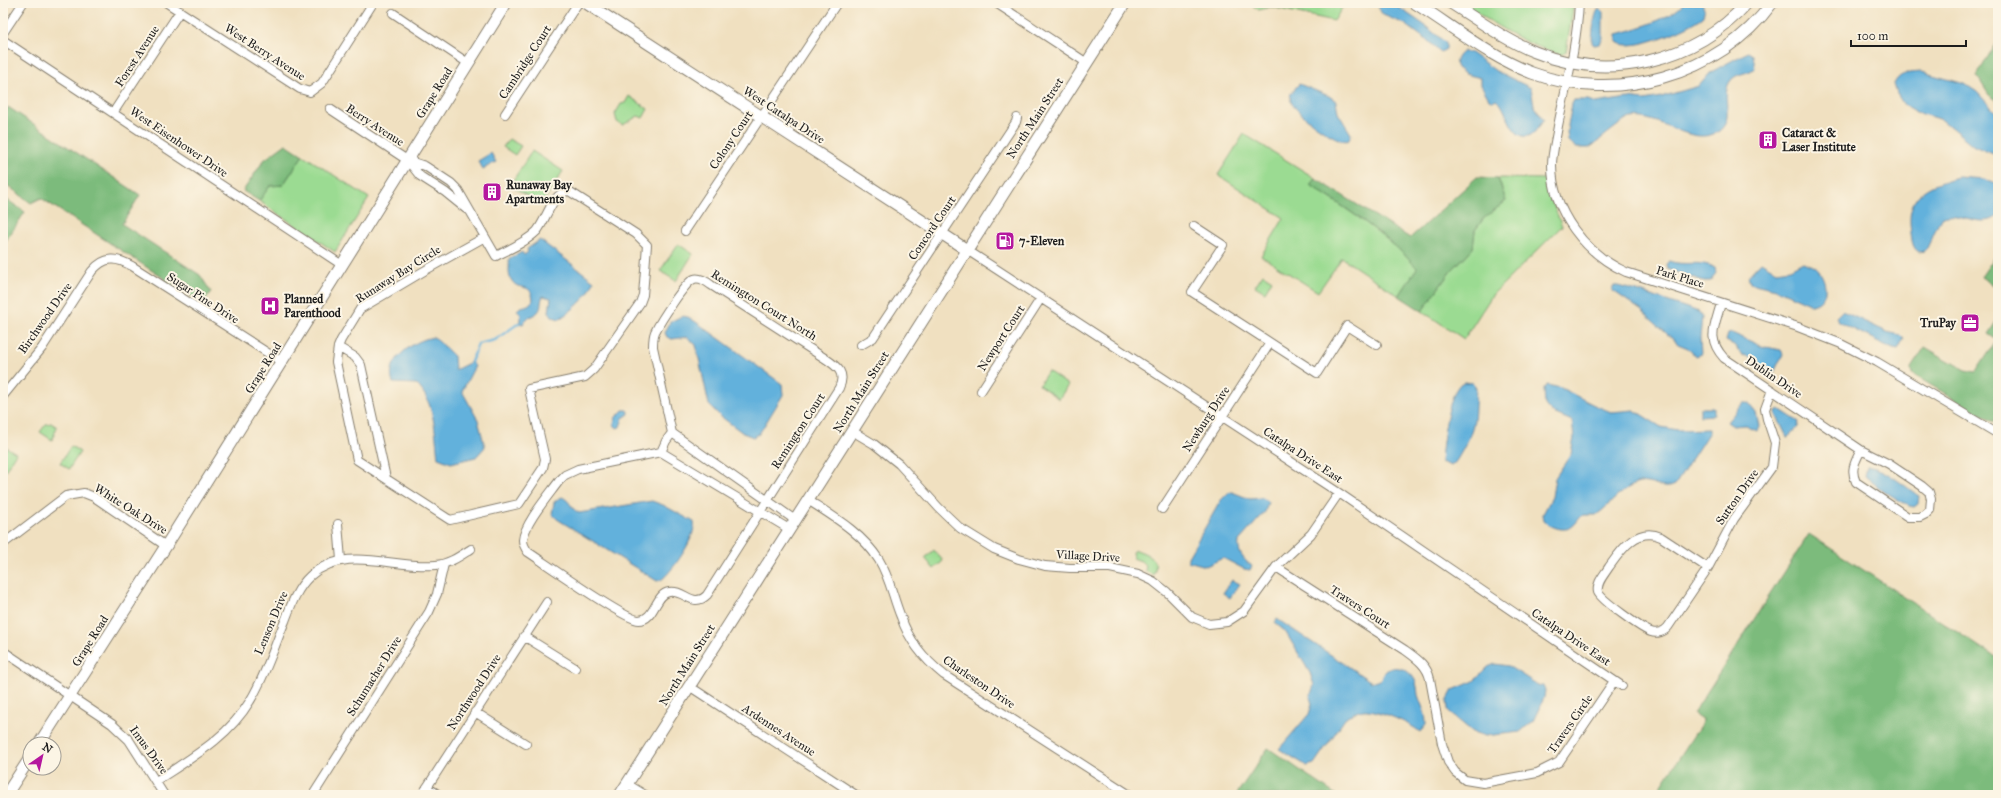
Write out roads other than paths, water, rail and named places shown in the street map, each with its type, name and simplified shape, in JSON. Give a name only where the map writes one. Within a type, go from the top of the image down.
[{"type":"main road","name":"Grape Road","points":[[44,736],[282,362],[506,3]]},
{"type":"main road","name":"West Catalpa Drive","points":[[586,3],[967,250]]},
{"type":"main road","name":"North Main Street","points":[[620,795],[1125,3]]},
{"type":"main road","points":[[1415,3],[1510,63],[1533,73],[1566,82],[1591,85],[1649,82],[1698,65],[1723,50],[1741,36],[1772,3]]},
{"type":"main road","points":[[1451,3],[1517,44],[1553,59],[1590,66],[1618,66],[1646,62],[1673,54],[1708,36],[1726,23],[1747,3]]},
{"type":"main road","points":[[6,795],[22,770]]},
{"type":"street","points":[[3,33],[23,3]]},
{"type":"street","name":"West Berry Avenue","points":[[167,3],[179,8],[300,89],[310,92],[315,90],[322,83],[373,3]]},
{"type":"street","name":"Cambridge Court","points":[[506,114],[578,3]]},
{"type":"street","name":"Colony Court","points":[[685,231],[837,3]]},
{"type":"street","points":[[996,3],[1087,62]]},
{"type":"street","name":"Park Place","points":[[1580,3],[1552,167],[1557,194],[1563,212],[1574,229],[1595,253],[1616,268],[1798,327],[1839,343],[1877,362],[1998,434]]},
{"type":"street","name":"Forest Avenue","points":[[113,113],[179,8]]},
{"type":"street","points":[[393,13],[468,63]]},
{"type":"street","name":"West Eisenhower Drive","points":[[3,40],[342,265]]},
{"type":"street","name":"Berry Avenue","points":[[330,109],[407,160]]},
{"type":"street","name":"Concord Court","points":[[861,345],[873,338],[941,233],[956,215],[1016,122],[1017,118]]},
{"type":"street","name":"Runaway Bay Circle","points":[[407,160],[420,176],[451,196],[474,217],[496,256],[520,244],[537,231],[558,196],[563,191],[569,191],[636,234],[647,245],[642,299],[604,357],[590,374],[529,389],[545,459],[543,468],[519,504],[450,520],[357,460],[336,362],[338,347],[360,310],[424,271],[485,237]]},
{"type":"street","points":[[1194,226],[1223,245],[1192,292],[1270,343],[1317,373],[1347,326],[1377,345]]},
{"type":"street","name":"Catalpa Drive East","points":[[967,250],[1340,493],[1622,686]]},
{"type":"street","name":"Sugar Pine Drive","points":[[110,258],[123,261],[132,266],[282,362]]},
{"type":"street","name":"Birchwood Drive","points":[[3,396],[42,348],[92,271],[98,264],[110,258]]},
{"type":"street","name":"Remington Court North","points":[[672,433],[653,347],[653,339],[659,325],[686,286],[695,279],[699,279],[712,285],[838,367],[841,372]]},
{"type":"street","name":"Newport Court","points":[[981,391],[1041,298]]},
{"type":"street","name":"Dublin Drive","points":[[1721,303],[1713,332],[1715,348],[1724,358],[1860,450],[1889,464],[1929,492],[1931,504],[1926,514],[1920,517],[1908,517],[1856,482],[1852,468],[1860,450]]},
{"type":"street","name":"Newburg Drive","points":[[1162,509],[1270,343]]},
{"type":"street","points":[[338,347],[355,357],[361,365],[386,478]]},
{"type":"street","name":"Remington Court","points":[[661,452],[578,469],[565,475],[559,481],[525,532],[524,546],[532,554],[616,609],[639,620],[644,619],[650,614],[663,594],[667,592],[676,592],[693,600],[704,598],[839,388],[842,382],[841,372]]},
{"type":"street","name":"Sutton Drive","points":[[1708,568],[1661,537],[1649,534],[1636,538],[1625,545],[1605,573],[1597,589],[1598,595],[1603,601],[1648,631],[1658,632],[1666,629],[1708,568],[1734,519],[1766,478],[1772,467],[1775,443],[1766,419],[1765,409],[1767,400],[1772,390]]},
{"type":"street","name":"Village Drive","points":[[852,431],[874,444],[899,464],[939,508],[960,528],[994,549],[1019,559],[1045,566],[1070,568],[1110,568],[1133,573],[1160,586],[1192,617],[1199,621],[1219,624],[1236,618],[1249,605],[1276,567],[1310,534],[1340,493]]},
{"type":"street","points":[[672,433],[767,501],[792,524],[761,510],[661,452],[666,441],[672,433]]},
{"type":"street","name":"White Oak Drive","points":[[3,544],[66,496],[84,493],[94,497],[166,546]]},
{"type":"street","name":"Charleston Drive","points":[[808,500],[848,527],[869,547],[879,560],[891,582],[905,628],[920,652],[934,666],[944,675],[1130,795]]},
{"type":"street","points":[[338,524],[341,560]]},
{"type":"street","name":"Lenson Drive","points":[[156,781],[222,736],[239,718],[255,692],[290,608],[302,585],[319,570],[341,560],[361,559],[423,565],[444,564],[471,549]]},
{"type":"street","name":"Schumacher Drive","points":[[313,795],[429,612],[437,594],[444,564]]},
{"type":"street","name":"Travers Court","points":[[1276,567],[1416,658],[1428,672]]},
{"type":"street","name":"Northwood Drive","points":[[422,795],[547,602]]},
{"type":"street","points":[[524,636],[575,668]]},
{"type":"street","name":"Imus Drive","points":[[3,651],[101,715],[120,731],[156,781],[164,795]]},
{"type":"street","name":"Travers Circle","points":[[1428,672],[1445,756],[1451,767],[1460,776],[1476,783],[1503,780],[1537,773],[1559,762],[1614,681]]},
{"type":"street","name":"Ardennes Avenue","points":[[689,686],[856,795]]},
{"type":"street","points":[[475,712],[526,744]]},
{"type":"street","points":[[627,784],[645,795]]},
{"type":"street","points":[[427,787],[439,795]]},
{"type":"water","points":[[1379,3],[1392,3],[1423,24],[1446,43],[1446,49],[1441,52],[1405,24],[1383,15],[1379,9]]},
{"type":"water","points":[[1684,3],[1702,3],[1705,12],[1704,16],[1675,32],[1648,42],[1635,45],[1624,45],[1617,42],[1617,34],[1644,26],[1663,18]]},
{"type":"water","points":[[1599,9],[1603,12],[1603,38],[1600,44],[1594,45],[1592,43],[1594,24],[1597,11]]},
{"type":"water","points":[[1464,51],[1471,53],[1496,71],[1531,88],[1534,105],[1544,120],[1533,134],[1526,136],[1520,135],[1511,124],[1500,103],[1496,99],[1493,101],[1489,99],[1481,85],[1481,78],[1465,74],[1457,68],[1457,58]]},
{"type":"water","points":[[1748,52],[1753,55],[1755,68],[1734,77],[1729,83],[1726,95],[1726,121],[1724,126],[1719,131],[1709,135],[1698,136],[1652,120],[1631,118],[1616,127],[1589,148],[1576,148],[1568,141],[1567,131],[1574,100],[1588,100],[1596,103],[1628,98],[1644,100],[1661,97],[1699,86],[1711,72]]},
{"type":"water","points":[[1922,72],[1965,84],[1977,92],[1998,115],[1998,156],[1974,146],[1942,120],[1916,112],[1904,105],[1897,94],[1894,84],[1896,80],[1902,75]]},
{"type":"water","points":[[1299,84],[1329,96],[1336,101],[1338,113],[1351,134],[1349,140],[1344,141],[1328,134],[1311,122],[1293,105],[1290,96]]},
{"type":"water","points":[[491,153],[496,162],[483,169],[478,161]]},
{"type":"water","points":[[1958,177],[1984,179],[1998,185],[1998,216],[1991,220],[1984,221],[1955,216],[1941,218],[1927,248],[1924,251],[1919,252],[1914,246],[1911,233],[1911,209],[1915,201],[1927,188]]},
{"type":"water","points":[[540,240],[594,281],[588,293],[580,303],[559,319],[553,317],[549,312],[551,298],[543,296],[538,312],[526,319],[523,324],[519,323],[521,315],[517,310],[531,303],[533,300],[532,294],[530,291],[518,286],[510,279],[509,259],[522,252],[524,255],[528,252],[527,249]]},
{"type":"water","points":[[1669,261],[1675,263],[1698,263],[1709,265],[1715,268],[1716,273],[1710,281],[1704,281],[1667,269],[1666,264]]},
{"type":"water","points":[[1761,262],[1776,271],[1790,269],[1803,262],[1815,267],[1819,271],[1824,282],[1825,288],[1822,299],[1818,303],[1812,305],[1776,289],[1750,283],[1748,276]]},
{"type":"water","points":[[1614,286],[1637,291],[1699,312],[1702,317],[1700,338],[1701,354],[1695,356],[1688,348],[1678,344],[1642,311],[1612,290]]},
{"type":"water","points":[[1842,311],[1887,332],[1900,335],[1904,339],[1898,350],[1893,349],[1839,322],[1836,317]]},
{"type":"water","points":[[682,316],[688,317],[699,324],[782,384],[783,395],[759,434],[753,437],[743,433],[720,416],[709,405],[696,345],[687,337],[672,339],[667,337],[665,333],[670,322]]},
{"type":"water","points":[[1732,333],[1761,346],[1781,350],[1783,354],[1773,374],[1764,370],[1755,358],[1742,355],[1734,345],[1726,341],[1728,334]]},
{"type":"water","points":[[434,337],[454,356],[455,370],[471,362],[475,366],[462,391],[478,420],[485,447],[476,457],[451,463],[438,458],[431,408],[422,391],[416,384],[393,383],[391,375],[396,360],[402,353],[417,342]]},
{"type":"water","points":[[1464,382],[1472,383],[1476,388],[1474,421],[1467,442],[1451,466],[1441,462],[1444,431],[1454,394],[1458,386]]},
{"type":"water","points":[[1547,385],[1561,388],[1611,412],[1634,410],[1661,427],[1678,430],[1709,429],[1709,432],[1675,485],[1670,487],[1662,487],[1648,483],[1639,483],[1633,485],[1627,488],[1596,515],[1583,515],[1571,527],[1567,529],[1559,529],[1544,521],[1543,514],[1552,497],[1555,478],[1571,454],[1574,438],[1572,421],[1551,412],[1545,405],[1544,388]]},
{"type":"water","points":[[1743,403],[1748,403],[1756,413],[1759,426],[1757,430],[1746,425],[1733,426],[1727,422]]},
{"type":"water","points":[[1700,408],[1714,408],[1714,415],[1700,416]]},
{"type":"water","points":[[1779,409],[1799,422],[1798,427],[1789,437],[1787,437],[1776,415],[1776,411]]},
{"type":"water","points":[[623,410],[627,410],[629,414],[623,418],[620,427],[617,428],[614,425],[615,418]]},
{"type":"water","points":[[1867,467],[1873,467],[1886,473],[1919,496],[1918,504],[1914,507],[1909,506],[1882,490],[1865,476]]},
{"type":"water","points":[[1232,492],[1250,499],[1263,498],[1268,502],[1265,512],[1239,541],[1240,553],[1252,566],[1250,570],[1244,569],[1223,558],[1206,566],[1188,561],[1188,557],[1221,500],[1228,493]]},
{"type":"water","points":[[562,497],[565,498],[579,513],[652,501],[663,505],[694,522],[692,536],[672,569],[661,580],[657,581],[557,519],[552,514],[554,502]]},
{"type":"water","points":[[1232,580],[1240,584],[1230,598],[1223,593]]},
{"type":"water","points":[[1277,619],[1370,681],[1374,682],[1379,680],[1388,669],[1398,668],[1407,671],[1416,683],[1418,696],[1425,714],[1426,725],[1420,732],[1403,721],[1388,715],[1363,710],[1347,716],[1314,764],[1307,766],[1279,749],[1309,714],[1312,704],[1310,697],[1314,685],[1310,673],[1285,631],[1275,623]]},
{"type":"water","points":[[1495,664],[1508,666],[1538,685],[1543,686],[1545,690],[1544,698],[1533,721],[1520,732],[1485,736],[1473,732],[1451,714],[1448,709],[1447,701],[1453,690],[1474,681],[1488,667]]},
{"type":"waterway","points":[[471,362],[478,344],[495,340],[519,323]]},
{"type":"place","name":"Cataract & Laser Institute","points":[[1768,140]]},
{"type":"place","name":"Runaway Bay Apartments","points":[[492,192]]},
{"type":"place","name":"7-Eleven","points":[[1005,241]]},
{"type":"place","name":"Planned Parenthood","points":[[270,306]]},
{"type":"place","name":"TruPay","points":[[1970,323]]}]
